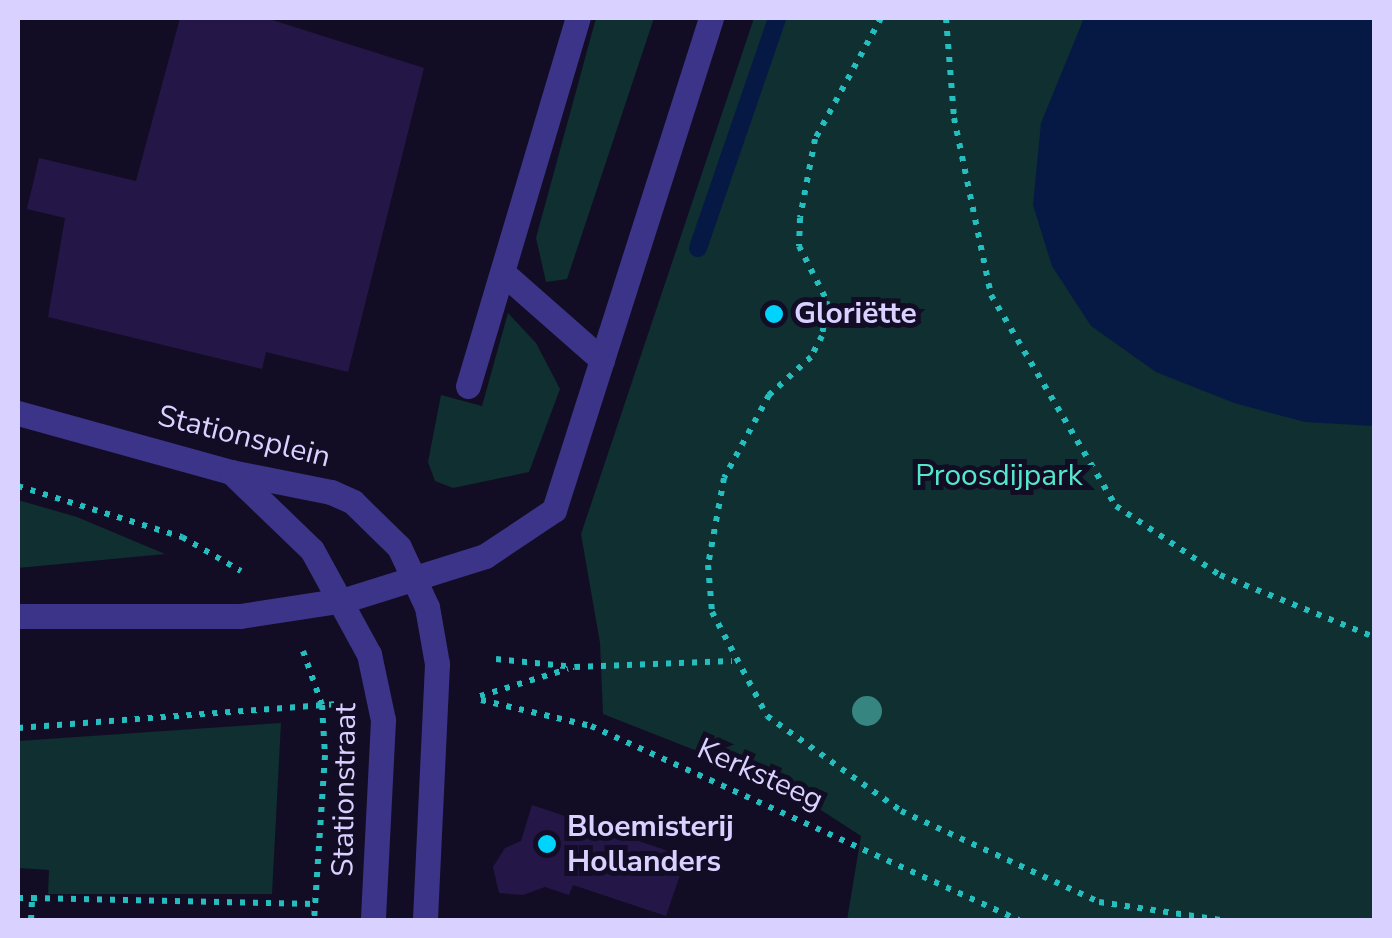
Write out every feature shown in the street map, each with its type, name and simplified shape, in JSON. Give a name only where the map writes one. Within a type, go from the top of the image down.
[{"type":"street","points":[[468,386],[578,18]]},
{"type":"street","points":[[18,616],[283,614],[418,580],[485,556],[554,510],[711,18]]},
{"type":"street","points":[[503,273],[602,360]]},
{"type":"street","name":"Stationsplein","points":[[18,413],[231,472],[316,487],[353,502],[398,547],[418,580],[437,664],[424,920]]},
{"type":"street","name":"Stationstraat","points":[[231,472],[300,536],[345,600],[382,702],[373,920]]},
{"type":"path","points":[[881,18],[815,139],[800,218],[799,246],[827,301],[822,336],[811,356],[769,395],[741,440],[712,528],[712,612],[732,661],[767,716],[901,811],[1099,902],[1221,920]]},
{"type":"path","points":[[946,18],[954,118],[991,295],[1116,506],[1220,576],[1374,637]]},
{"type":"path","points":[[18,486],[182,537],[253,580],[283,614]]},
{"type":"path","name":"Stationstraat","points":[[283,614],[322,704],[314,920]]},
{"type":"path","points":[[496,659],[574,667],[732,661]]},
{"type":"path","name":"Kerksteeg","points":[[574,667],[474,698],[591,726],[1019,920]]},
{"type":"path","points":[[18,728],[322,704]]},
{"type":"path","points":[[18,898],[317,904]]},
{"type":"path","points":[[31,920],[32,898]]},
{"type":"green space","points":[[596,18],[654,18],[567,279],[546,282],[536,238]]},
{"type":"green space","name":"Proosdijpark","points":[[754,18],[1374,18],[1374,920],[847,920],[861,836],[781,784],[603,714],[600,643],[581,534]]},
{"type":"green space","points":[[508,313],[536,343],[560,389],[529,472],[453,488],[435,481],[428,462],[441,395],[482,406]]},
{"type":"green space","points":[[18,500],[77,517],[165,554],[18,568]]},
{"type":"green space","points":[[281,723],[272,894],[48,894],[49,870],[18,868],[18,741]]},
{"type":"water","points":[[1084,18],[1374,18],[1374,426],[1305,422],[1234,403],[1156,372],[1091,326],[1052,266],[1033,205],[1041,123]]},
{"type":"building","points":[[180,18],[266,18],[424,68],[348,372],[266,352],[262,369],[48,317],[65,218],[27,209],[39,158],[136,181]]},
{"type":"building","points":[[532,805],[686,857],[666,916],[573,885],[569,895],[545,887],[523,895],[499,893],[493,867],[505,848],[521,841]]},
{"type":"waterway","points":[[698,248],[777,18]]},
{"type":"place","name":"Gloriëtte","points":[[774,314]]},
{"type":"place","name":"Bloemisterij Hollanders","points":[[547,844]]}]
